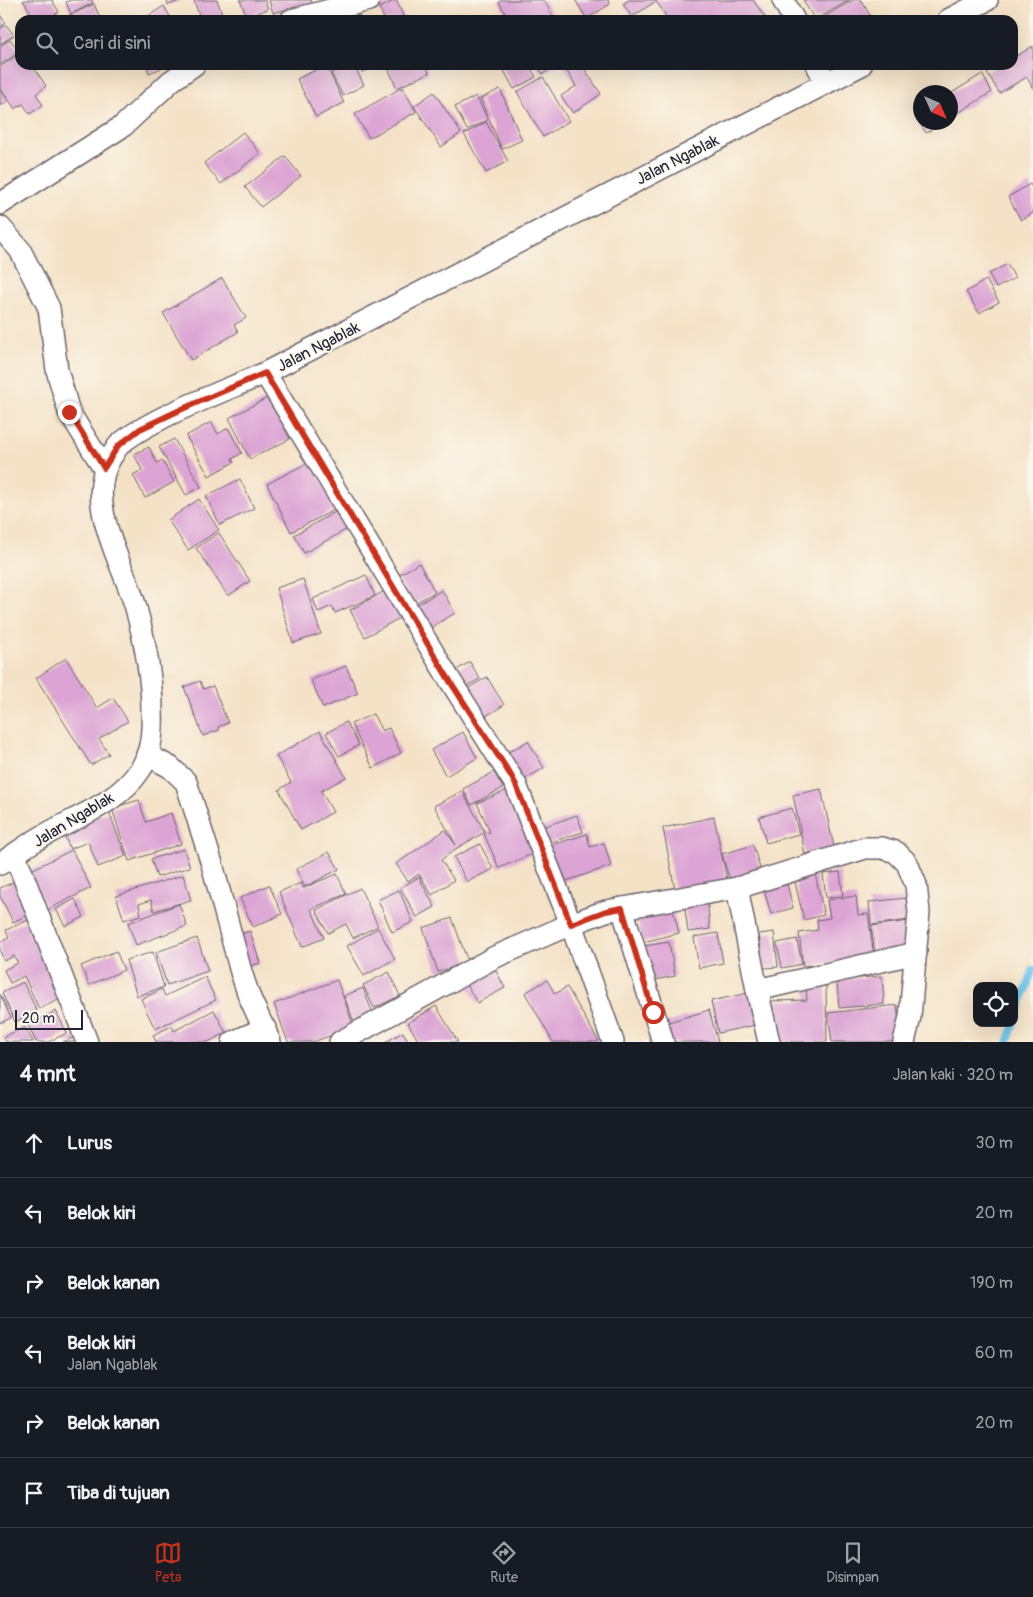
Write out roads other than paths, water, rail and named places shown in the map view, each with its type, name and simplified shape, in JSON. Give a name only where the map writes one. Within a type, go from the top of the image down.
[{"type":"street","points":[[310,15],[369,0]]},
{"type":"street","points":[[783,0],[791,15]]},
{"type":"street","points":[[958,15],[987,0]]},
{"type":"street","points":[[0,204],[123,126],[171,81],[187,70]]},
{"type":"street","name":"Jalan Ngablak","points":[[7,859],[37,839],[103,804],[123,788],[140,770],[147,755],[152,724],[152,683],[147,650],[135,605],[105,522],[101,491],[104,468],[118,446],[140,429],[265,373],[821,74],[839,70]]},
{"type":"street","points":[[0,227],[20,250],[49,308],[57,370],[69,412],[104,468]]},
{"type":"street","points":[[265,373],[448,678],[516,785],[571,924],[613,1042]]},
{"type":"street","points":[[147,755],[170,767],[186,782],[212,864],[241,972],[249,996],[267,1035],[233,1042]]},
{"type":"street","points":[[340,1042],[495,957],[606,911],[737,888],[865,848],[882,848],[896,852],[907,863],[916,885],[920,912],[910,1017],[904,1042]]},
{"type":"street","points":[[7,859],[87,1042]]},
{"type":"street","points":[[737,888],[756,990],[769,1042]]},
{"type":"street","points":[[622,908],[663,1042]]},
{"type":"street","points":[[756,990],[916,953]]},
{"type":"waterway","points":[[1008,1042],[1033,969]]}]
